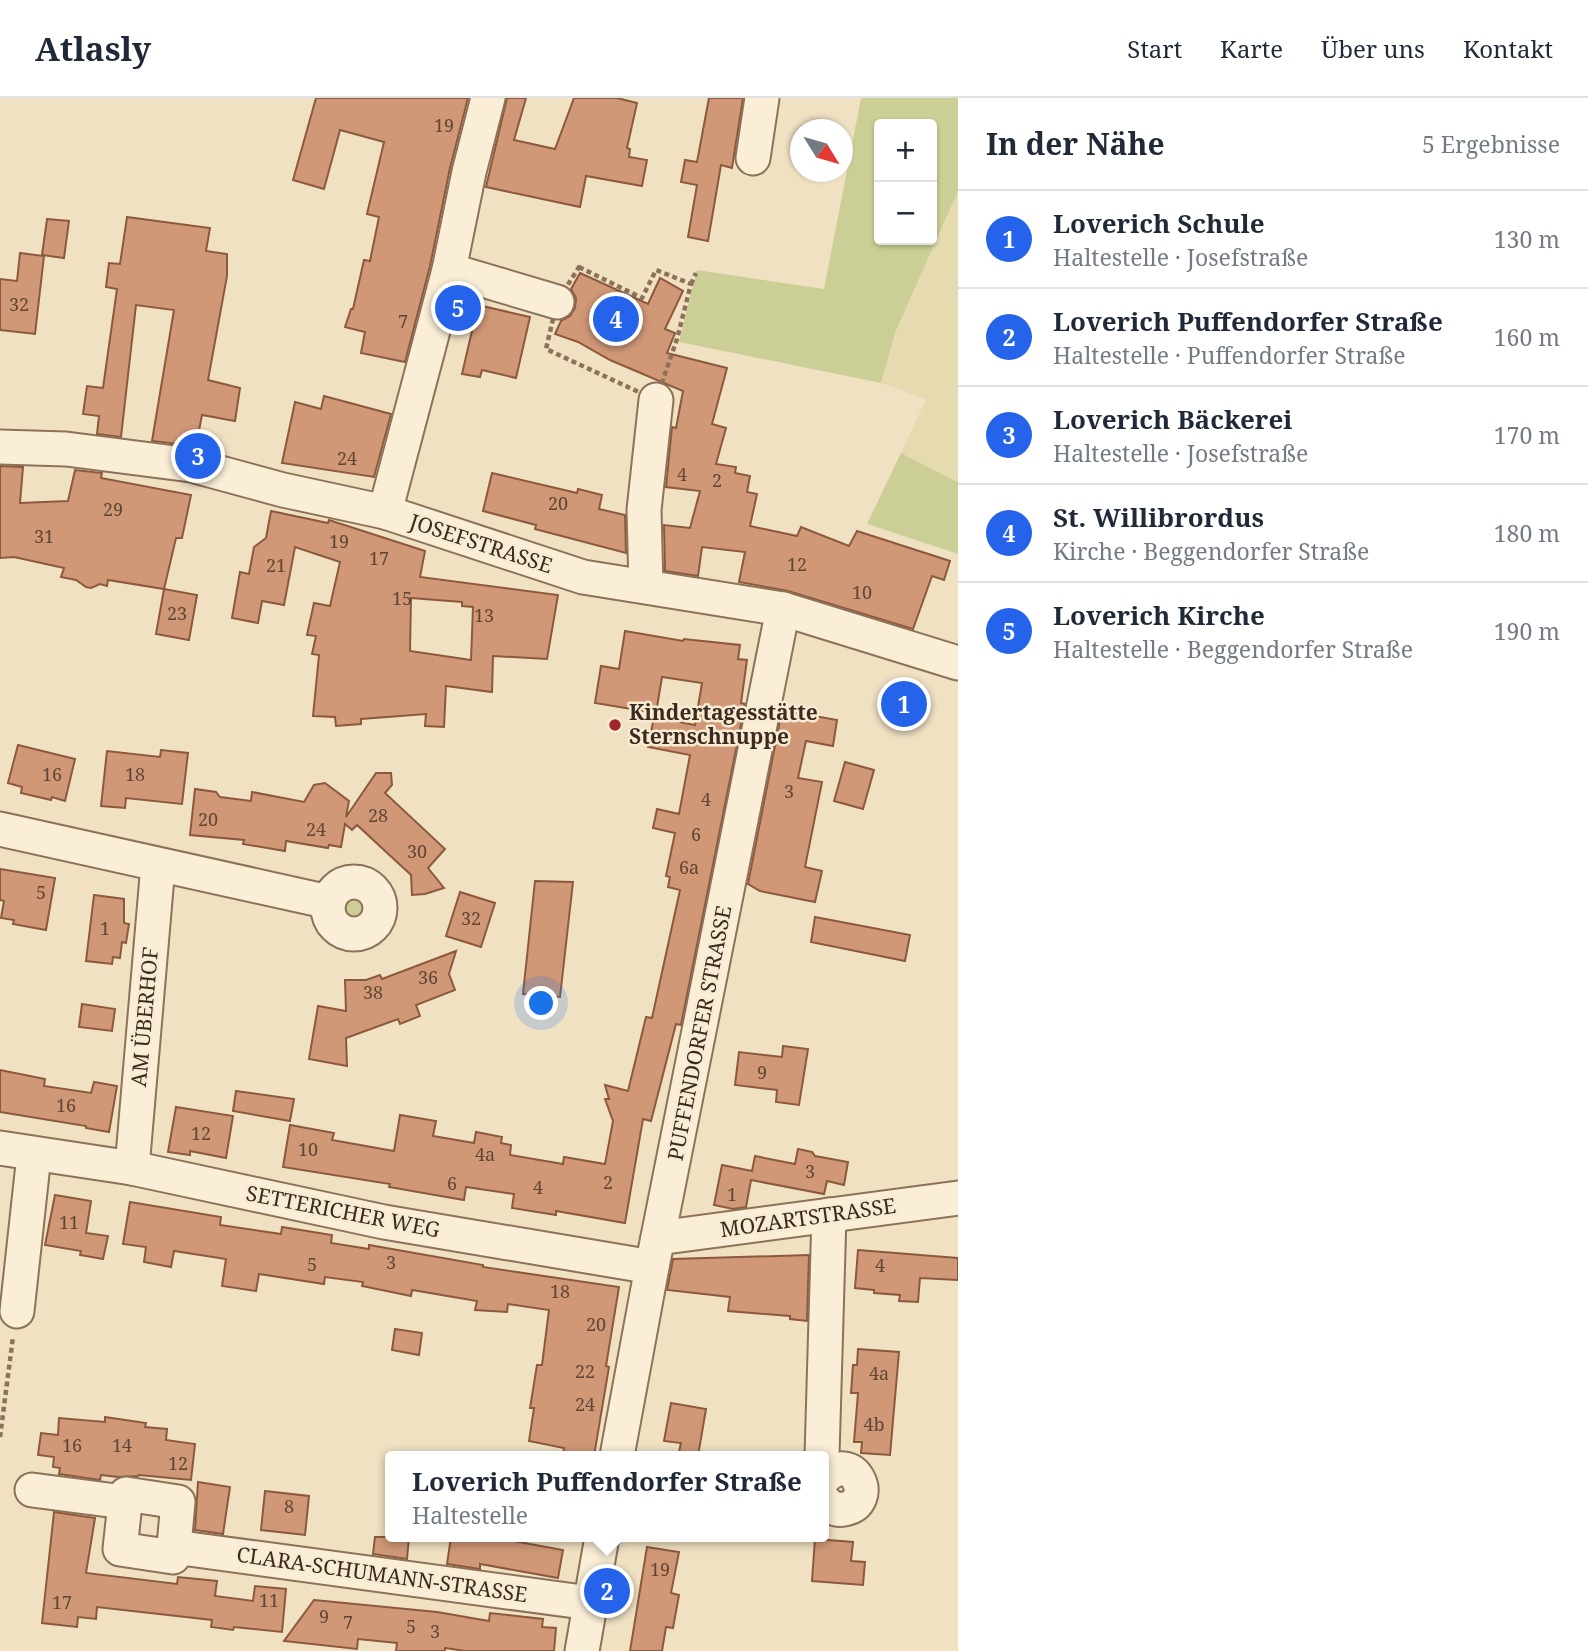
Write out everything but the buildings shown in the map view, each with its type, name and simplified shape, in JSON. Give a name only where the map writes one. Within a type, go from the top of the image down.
[{"type":"street","points":[[385,512],[449,270],[469,172],[488,98]]},
{"type":"street","points":[[753,158],[762,98]]},
{"type":"street","points":[[449,270],[557,302]]},
{"type":"street","points":[[646,586],[644,510],[656,400]]},
{"type":"street","name":"JOSEFSTRASSE","points":[[0,447],[66,449],[191,466],[283,490],[385,512],[583,577],[783,609],[958,663]]},
{"type":"street","name":"PUFFENDORFER STRASSE","points":[[618,1451],[783,609]]},
{"type":"street","points":[[0,829],[328,902]]},
{"type":"street","name":"AM ÜBERHOF","points":[[132,1168],[158,865]]},
{"type":"street","name":"SETTERICHER WEG","points":[[0,1149],[132,1168],[384,1222],[655,1252]]},
{"type":"street","points":[[17,1311],[34,1154]]},
{"type":"street","name":"MOZARTSTRASSE","points":[[655,1252],[830,1215],[958,1198]]},
{"type":"street","points":[[822,1451],[830,1215]]},
{"type":"street","points":[[829,1473],[844,1469],[856,1475],[862,1488],[858,1501],[847,1509],[834,1509],[829,1505]]},
{"type":"street","points":[[32,1490],[124,1502],[127,1494],[178,1502],[174,1547]]},
{"type":"street","name":"CLARA-SCHUMANN-STRASSE","points":[[124,1502],[120,1549],[173,1557],[174,1547],[590,1603]]},
{"type":"street","points":[[582,1651],[601,1542]]},
{"type":"path","points":[[691,284],[656,270],[642,298],[579,267],[557,302],[547,349],[656,400],[696,273]]},
{"type":"path","points":[[0,1437],[17,1311]]},
{"type":"shaded area","points":[[958,191],[958,482],[901,453],[926,399],[881,383],[895,333],[934,245],[937,245],[937,238]]},
{"type":"green space","points":[[861,98],[958,98],[958,191],[937,238],[937,119],[874,119],[874,245],[934,245],[895,333],[881,383],[679,342],[697,270],[824,289],[845,182],[853,182],[853,139]]},
{"type":"green space","points":[[901,453],[958,482],[958,554],[867,524]]},
{"type":"green space","points":[[353,895],[362,899],[366,908],[362,917],[353,921],[344,917],[340,908],[344,899]]},
{"type":"place","name":"Loverich Kirche","points":[[458,308]]},
{"type":"place","name":"St. Willibrordus","points":[[616,319]]},
{"type":"place","name":"Loverich Bäckerei","points":[[198,456]]},
{"type":"place","name":"Loverich Schule","points":[[904,704]]},
{"type":"place","name":"Kindertagesstätte Sternschnuppe","points":[[615,725]]},
{"type":"place","name":"Loverich Puffendorfer Straße","points":[[607,1591]]}]
